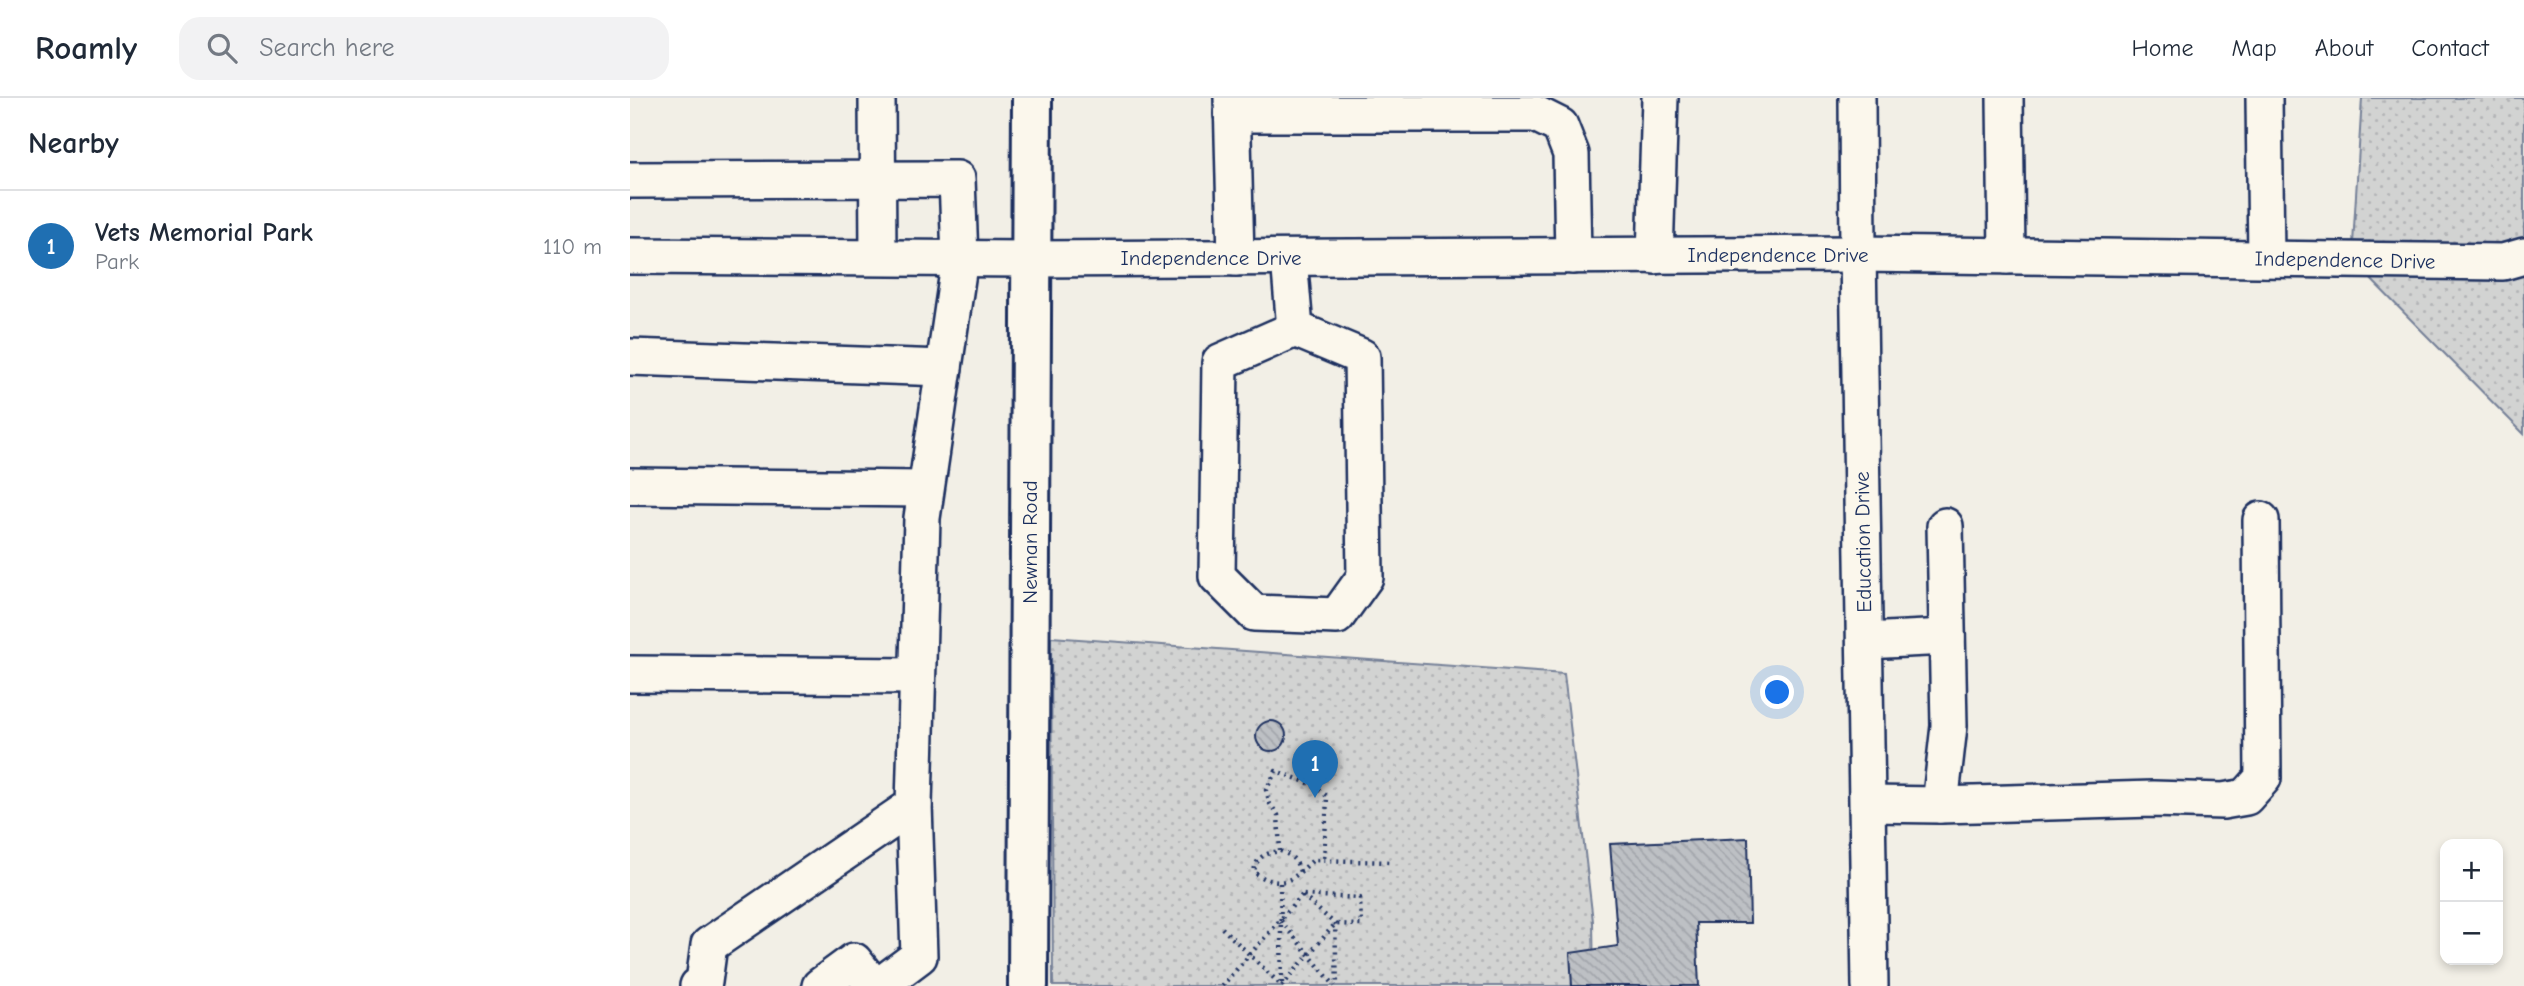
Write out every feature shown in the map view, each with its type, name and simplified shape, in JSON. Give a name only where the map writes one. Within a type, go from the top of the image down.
[{"type":"main road","name":"Newnan Road","points":[[1028,986],[1032,98]]},
{"type":"street","points":[[877,98],[878,257]]},
{"type":"street","points":[[1655,256],[1660,98]]},
{"type":"street","name":"Education Drive","points":[[1857,98],[1870,986]]},
{"type":"street","points":[[2005,98],[2007,256]]},
{"type":"street","points":[[2264,98],[2266,259]]},
{"type":"street","points":[[1236,258],[1232,106],[1536,114],[1560,126],[1571,154],[1573,257]]},
{"type":"street","points":[[630,180],[957,179],[960,258],[922,518],[914,805],[919,956],[877,986],[854,961],[820,986]]},
{"type":"street","name":"Independence Drive","points":[[630,256],[1289,258],[1858,254],[2502,262],[2524,256]]},
{"type":"street","points":[[1289,258],[1295,329]]},
{"type":"street","points":[[1295,329],[1362,356],[1365,577],[1337,616],[1254,613],[1217,576],[1220,362],[1295,329]]},
{"type":"street","points":[[630,357],[944,368]]},
{"type":"street","points":[[630,486],[925,489]]},
{"type":"street","points":[[1869,804],[1940,805],[2153,799],[2223,801],[2246,797],[2263,778],[2261,520]]},
{"type":"street","points":[[1940,805],[1949,726],[1945,526]]},
{"type":"street","points":[[1865,641],[1947,637]]},
{"type":"street","points":[[630,674],[917,676]]},
{"type":"street","points":[[698,986],[704,982],[709,945],[914,805]]},
{"type":"path","points":[[1280,851],[1278,815],[1270,804],[1266,790],[1276,771],[1311,784],[1327,796],[1324,861]]},
{"type":"path","points":[[1300,872],[1298,864],[1290,855],[1280,851],[1266,853],[1255,862],[1254,873],[1264,880],[1280,883],[1292,880],[1313,860],[1392,862]]},
{"type":"path","points":[[1280,883],[1282,986]]},
{"type":"path","points":[[1222,986],[1303,895]]},
{"type":"path","points":[[1303,895],[1360,898],[1362,925],[1335,924],[1303,895]]},
{"type":"path","points":[[1281,920],[1336,986]]},
{"type":"path","points":[[1282,986],[1335,924]]},
{"type":"path","points":[[1335,924],[1336,986]]},
{"type":"path","points":[[1223,928],[1282,986]]},
{"type":"shaded area","points":[[2362,98],[2524,98],[2524,434],[2352,260]]},
{"type":"shaded area","points":[[1051,637],[1564,674],[1593,921],[1594,986],[1053,986]]},
{"type":"building","points":[[1271,721],[1277,722],[1285,730],[1285,742],[1277,750],[1271,751],[1265,750],[1257,742],[1256,736],[1257,730],[1265,722]]},
{"type":"building","points":[[1748,838],[1750,923],[1696,923],[1699,986],[1572,986],[1570,953],[1618,946],[1610,844]]},
{"type":"place","name":"Vets Memorial Park","points":[[1315,798]]}]
